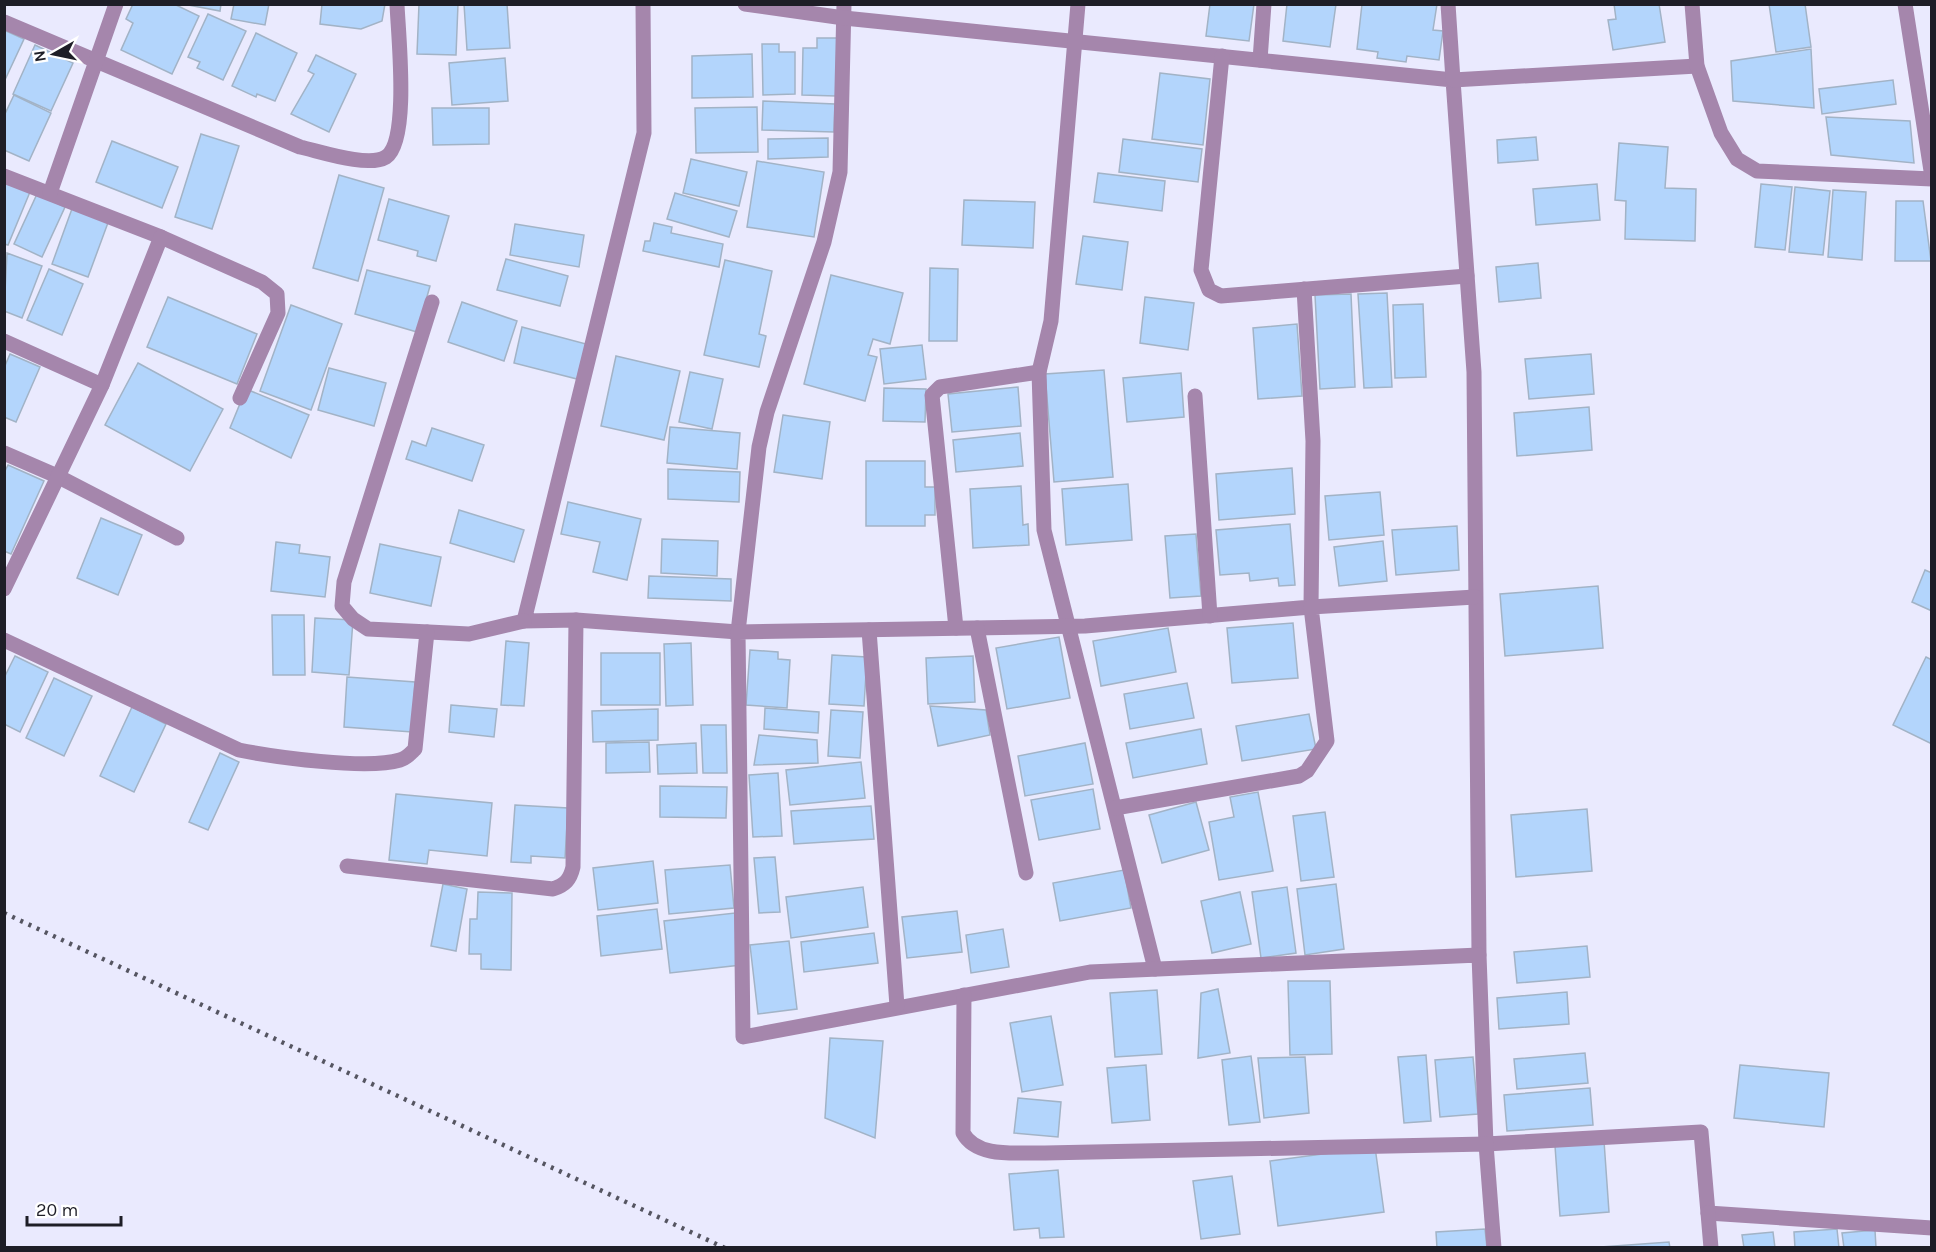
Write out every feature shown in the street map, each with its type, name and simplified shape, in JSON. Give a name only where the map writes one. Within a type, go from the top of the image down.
[{"type":"street","points":[[50,193],[116,4]]},
{"type":"street","points":[[4,22],[300,147],[345,158],[377,159],[385,157],[392,150],[400,117],[397,4]]},
{"type":"street","points":[[524,621],[644,133],[643,4]]},
{"type":"street","points":[[745,4],[844,11],[1076,41],[1453,80],[1697,66]]},
{"type":"street","points":[[1078,4],[1052,321],[1039,372],[1044,530],[1071,627],[1155,969]]},
{"type":"street","points":[[1260,60],[1264,4]]},
{"type":"street","points":[[1448,4],[1474,372],[1479,955],[1486,1144],[1494,1248]]},
{"type":"street","points":[[1692,4],[1697,66],[1721,133],[1737,159],[1757,171],[1932,178],[1905,4]]},
{"type":"street","points":[[844,11],[840,172],[824,242],[767,412],[759,447],[738,632],[743,1036],[1090,972],[1479,955]]},
{"type":"street","points":[[1222,56],[1201,270],[1204,283],[1209,290],[1221,296],[1467,276]]},
{"type":"street","points":[[4,176],[161,237],[262,282],[277,294],[278,313],[240,398]]},
{"type":"street","points":[[4,589],[102,385],[161,237]]},
{"type":"street","points":[[1115,808],[1299,776],[1307,771],[1327,741],[1311,607],[1313,441],[1304,289]]},
{"type":"street","points":[[432,302],[341,594],[345,610],[364,628],[469,634],[524,621],[576,620],[738,632],[1071,627],[1311,607],[1475,597]]},
{"type":"street","points":[[4,341],[102,385]]},
{"type":"street","points":[[956,628],[932,395],[940,387],[1039,372]]},
{"type":"street","points":[[1195,396],[1210,616]]},
{"type":"street","points":[[4,453],[57,476],[177,538]]},
{"type":"street","points":[[347,866],[553,889],[563,886],[570,877],[573,867],[576,620]]},
{"type":"street","points":[[977,628],[1026,873]]},
{"type":"street","points":[[869,630],[897,1006]]},
{"type":"street","points":[[4,640],[238,750],[269,756],[381,764],[402,760],[415,749],[427,632]]},
{"type":"street","points":[[964,995],[963,1133],[968,1143],[978,1149],[1045,1153],[1486,1144],[1701,1132],[1711,1248]]},
{"type":"street","points":[[1708,1213],[1932,1228]]},
{"type":"building","points":[[133,4],[174,4],[199,16],[172,74],[121,50],[133,23],[126,19]]},
{"type":"building","points":[[183,4],[221,4],[220,11]]},
{"type":"building","points":[[234,4],[269,4],[265,25],[231,19]]},
{"type":"building","points":[[322,4],[385,4],[382,21],[361,29],[320,24]]},
{"type":"building","points":[[419,4],[458,4],[456,55],[417,54]]},
{"type":"building","points":[[464,4],[507,4],[510,48],[467,50]]},
{"type":"building","points":[[1210,4],[1254,4],[1249,41],[1206,36]]},
{"type":"building","points":[[1287,4],[1336,4],[1330,47],[1283,41]]},
{"type":"building","points":[[1362,4],[1437,4],[1433,30],[1443,31],[1439,60],[1407,56],[1406,62],[1377,58],[1378,52],[1357,49]]},
{"type":"building","points":[[1614,4],[1659,4],[1665,42],[1613,50],[1608,20],[1616,19]]},
{"type":"building","points":[[1769,4],[1805,4],[1811,47],[1776,52]]},
{"type":"building","points":[[208,14],[246,31],[223,80],[197,68],[200,62],[188,57]]},
{"type":"building","points":[[4,30],[24,39],[4,82]]},
{"type":"building","points":[[256,33],[297,53],[275,101],[257,94],[256,97],[232,86]]},
{"type":"building","points":[[817,38],[837,38],[836,96],[802,95],[803,48],[817,48]]},
{"type":"building","points":[[762,44],[779,44],[779,52],[795,52],[795,94],[763,95]]},
{"type":"building","points":[[35,45],[73,63],[51,111],[13,94]]},
{"type":"building","points":[[1811,49],[1814,108],[1733,101],[1731,61]]},
{"type":"building","points":[[752,54],[753,97],[692,98],[692,56]]},
{"type":"building","points":[[316,55],[356,74],[329,132],[291,114],[314,74],[308,71]]},
{"type":"building","points":[[505,58],[508,101],[452,105],[449,63]]},
{"type":"building","points":[[1160,73],[1210,79],[1203,145],[1152,139]]},
{"type":"building","points":[[1893,80],[1896,104],[1822,114],[1819,89]]},
{"type":"building","points":[[14,95],[51,113],[29,161],[4,150],[4,116]]},
{"type":"building","points":[[763,101],[835,104],[834,132],[762,130]]},
{"type":"building","points":[[757,107],[758,152],[696,153],[695,108]]},
{"type":"building","points":[[432,108],[489,108],[489,144],[433,145]]},
{"type":"building","points":[[1826,117],[1910,121],[1914,163],[1831,155]]},
{"type":"building","points":[[201,134],[239,146],[212,229],[175,217]]},
{"type":"building","points":[[1536,137],[1538,160],[1498,163],[1497,140]]},
{"type":"building","points":[[828,138],[828,157],[768,159],[768,139]]},
{"type":"building","points":[[1123,139],[1202,149],[1198,182],[1119,172]]},
{"type":"building","points":[[112,141],[178,167],[162,208],[96,182]]},
{"type":"building","points":[[1619,143],[1668,147],[1665,188],[1696,189],[1695,241],[1625,239],[1626,201],[1615,200]]},
{"type":"building","points":[[691,159],[747,172],[739,206],[683,193]]},
{"type":"building","points":[[757,161],[824,172],[814,237],[747,227]]},
{"type":"building","points":[[1098,173],[1165,181],[1162,211],[1094,202]]},
{"type":"building","points":[[339,175],[384,188],[358,281],[313,268]]},
{"type":"building","points":[[4,181],[30,192],[8,245],[4,244]]},
{"type":"building","points":[[1597,184],[1600,220],[1536,225],[1533,189]]},
{"type":"building","points":[[1761,184],[1792,187],[1785,250],[1755,247]]},
{"type":"building","points":[[1795,187],[1830,191],[1823,255],[1789,252]]},
{"type":"building","points":[[1833,190],[1866,192],[1862,260],[1828,257]]},
{"type":"building","points":[[675,193],[737,211],[729,237],[667,219]]},
{"type":"building","points":[[37,194],[65,207],[42,257],[14,244]]},
{"type":"building","points":[[389,199],[449,216],[436,261],[417,256],[418,251],[378,240]]},
{"type":"building","points":[[964,200],[1035,202],[1033,248],[962,245]]},
{"type":"building","points":[[1896,201],[1923,201],[1931,261],[1895,261]]},
{"type":"building","points":[[73,206],[109,220],[88,277],[52,264]]},
{"type":"building","points":[[654,223],[672,227],[671,233],[723,244],[719,267],[643,251],[645,241],[650,241]]},
{"type":"building","points":[[515,224],[584,235],[579,267],[510,255]]},
{"type":"building","points":[[1083,236],[1128,242],[1122,290],[1076,284]]},
{"type":"building","points":[[7,253],[42,266],[22,318],[4,311]]},
{"type":"building","points":[[506,259],[568,276],[560,306],[497,290]]},
{"type":"building","points":[[725,260],[772,271],[759,334],[766,336],[759,367],[704,355]]},
{"type":"building","points":[[1538,263],[1541,298],[1499,302],[1496,267]]},
{"type":"building","points":[[930,268],[958,269],[957,341],[929,341]]},
{"type":"building","points":[[49,269],[83,284],[62,335],[27,320]]},
{"type":"building","points":[[367,270],[430,286],[417,332],[355,314]]},
{"type":"building","points":[[831,275],[903,293],[890,344],[873,339],[868,355],[877,357],[865,401],[804,384]]},
{"type":"building","points":[[1387,293],[1392,387],[1364,388],[1358,294]]},
{"type":"building","points":[[1351,294],[1355,387],[1320,389],[1315,295]]},
{"type":"building","points":[[168,297],[257,334],[237,384],[147,347]]},
{"type":"building","points":[[1145,297],[1194,303],[1188,350],[1140,343]]},
{"type":"building","points":[[462,302],[517,321],[504,361],[448,342]]},
{"type":"building","points":[[1423,304],[1426,377],[1395,378],[1393,305]]},
{"type":"building","points":[[291,305],[342,324],[311,410],[260,391]]},
{"type":"building","points":[[1297,324],[1302,396],[1258,399],[1253,328]]},
{"type":"building","points":[[522,327],[586,344],[577,379],[514,363]]},
{"type":"building","points":[[922,345],[926,379],[884,384],[880,349]]},
{"type":"building","points":[[10,354],[40,367],[16,422],[4,417],[4,368]]},
{"type":"building","points":[[1591,354],[1594,394],[1529,399],[1525,359]]},
{"type":"building","points":[[616,356],[680,371],[664,440],[601,426]]},
{"type":"building","points":[[138,363],[223,409],[190,471],[105,425]]},
{"type":"building","points":[[329,368],[386,383],[374,426],[318,410]]},
{"type":"building","points":[[1104,370],[1113,477],[1054,482],[1045,374]]},
{"type":"building","points":[[690,372],[723,379],[712,429],[679,422]]},
{"type":"building","points":[[1181,373],[1184,417],[1127,422],[1123,378]]},
{"type":"building","points":[[1018,387],[1021,426],[952,432],[948,394]]},
{"type":"building","points":[[884,388],[926,389],[925,422],[883,421]]},
{"type":"building","points":[[246,389],[309,415],[291,458],[230,428]]},
{"type":"building","points":[[1589,407],[1592,450],[1517,456],[1514,413]]},
{"type":"building","points":[[783,415],[830,422],[822,479],[774,472]]},
{"type":"building","points":[[670,427],[740,433],[737,469],[667,463]]},
{"type":"building","points":[[432,428],[484,445],[472,481],[406,459],[412,441],[426,446]]},
{"type":"building","points":[[1020,433],[1023,466],[956,472],[953,440]]},
{"type":"building","points":[[866,461],[925,461],[925,487],[935,487],[935,515],[925,515],[925,526],[866,526]]},
{"type":"building","points":[[8,465],[44,481],[11,554],[4,551],[4,473]]},
{"type":"building","points":[[1292,468],[1295,514],[1219,520],[1216,474]]},
{"type":"building","points":[[668,469],[740,472],[739,502],[668,499]]},
{"type":"building","points":[[1128,484],[1132,540],[1066,545],[1062,489]]},
{"type":"building","points":[[1021,486],[1023,525],[1028,524],[1029,545],[973,548],[970,489]]},
{"type":"building","points":[[1380,492],[1384,535],[1329,540],[1325,496]]},
{"type":"building","points":[[568,502],[641,519],[627,580],[593,572],[600,542],[561,534]]},
{"type":"building","points":[[459,510],[524,530],[514,562],[450,543]]},
{"type":"building","points":[[101,518],[142,535],[118,595],[77,578]]},
{"type":"building","points":[[1290,524],[1295,585],[1279,586],[1278,578],[1250,581],[1249,573],[1220,575],[1216,530]]},
{"type":"building","points":[[1457,526],[1459,570],[1396,575],[1392,530]]},
{"type":"building","points":[[1196,534],[1201,596],[1170,598],[1165,536]]},
{"type":"building","points":[[662,539],[718,541],[717,576],[661,573]]},
{"type":"building","points":[[1383,541],[1387,581],[1339,586],[1334,547]]},
{"type":"building","points":[[276,542],[300,545],[299,553],[330,557],[325,597],[271,591]]},
{"type":"building","points":[[380,544],[441,557],[431,606],[370,593]]},
{"type":"building","points":[[1925,570],[1932,573],[1932,611],[1912,602]]},
{"type":"building","points":[[649,576],[731,579],[731,601],[648,598]]},
{"type":"building","points":[[1598,586],[1603,648],[1505,656],[1500,594]]},
{"type":"building","points":[[272,615],[304,615],[305,675],[273,675]]},
{"type":"building","points":[[315,618],[353,620],[349,675],[312,672]]},
{"type":"building","points":[[1293,623],[1298,678],[1232,683],[1227,628]]},
{"type":"building","points":[[1168,628],[1176,672],[1101,686],[1093,641]]},
{"type":"building","points":[[1059,637],[1070,698],[1007,709],[996,648]]},
{"type":"building","points":[[506,641],[529,643],[524,706],[501,705]]},
{"type":"building","points":[[691,643],[693,705],[666,706],[664,644]]},
{"type":"building","points":[[750,650],[778,652],[778,659],[790,660],[787,708],[746,705]]},
{"type":"building","points":[[601,653],[660,653],[660,705],[601,705]]},
{"type":"building","points":[[832,655],[867,657],[864,706],[829,704]]},
{"type":"building","points":[[15,656],[48,672],[20,732],[4,724],[4,678]]},
{"type":"building","points":[[973,656],[975,702],[928,704],[926,658]]},
{"type":"building","points":[[1926,657],[1932,660],[1932,744],[1893,725]]},
{"type":"building","points":[[347,677],[415,682],[412,732],[344,727]]},
{"type":"building","points":[[54,678],[92,696],[64,756],[26,738]]},
{"type":"building","points":[[1187,683],[1194,718],[1130,729],[1124,694]]},
{"type":"building","points":[[451,705],[497,709],[494,737],[449,732]]},
{"type":"building","points":[[930,706],[986,710],[990,735],[938,746]]},
{"type":"building","points":[[132,707],[166,724],[134,792],[100,776]]},
{"type":"building","points":[[765,708],[819,712],[818,733],[764,729]]},
{"type":"building","points":[[658,709],[658,740],[593,742],[592,711]]},
{"type":"building","points":[[831,710],[863,712],[860,758],[828,756]]},
{"type":"building","points":[[1309,714],[1316,749],[1242,761],[1236,726]]},
{"type":"building","points":[[701,725],[726,725],[727,773],[703,773]]},
{"type":"building","points":[[1201,729],[1207,764],[1133,778],[1126,743]]},
{"type":"building","points":[[759,735],[817,740],[818,763],[754,765]]},
{"type":"building","points":[[649,742],[650,772],[606,773],[606,743]]},
{"type":"building","points":[[696,743],[697,773],[658,774],[657,745]]},
{"type":"building","points":[[1085,743],[1093,784],[1025,796],[1018,756]]},
{"type":"building","points":[[220,753],[239,762],[208,830],[189,822]]},
{"type":"building","points":[[861,762],[865,798],[790,805],[786,770]]},
{"type":"building","points":[[778,773],[782,836],[753,837],[749,775]]},
{"type":"building","points":[[660,786],[727,787],[726,818],[660,817]]},
{"type":"building","points":[[1093,789],[1100,829],[1039,840],[1031,800]]},
{"type":"building","points":[[1258,792],[1273,871],[1219,880],[1209,822],[1234,817],[1230,797]]},
{"type":"building","points":[[396,794],[492,803],[487,856],[429,850],[427,864],[389,860]]},
{"type":"building","points":[[1196,802],[1209,850],[1162,863],[1149,815]]},
{"type":"building","points":[[515,805],[568,808],[565,858],[531,856],[531,863],[511,862]]},
{"type":"building","points":[[871,806],[874,839],[794,844],[791,811]]},
{"type":"building","points":[[1587,809],[1592,871],[1516,877],[1511,815]]},
{"type":"building","points":[[1325,812],[1334,877],[1301,881],[1293,816]]},
{"type":"building","points":[[775,857],[780,912],[759,913],[754,858]]},
{"type":"building","points":[[653,861],[658,903],[598,910],[593,868]]},
{"type":"building","points":[[730,865],[734,908],[669,914],[665,870]]},
{"type":"building","points":[[1124,870],[1131,908],[1060,921],[1053,883]]},
{"type":"building","points":[[443,884],[467,889],[456,951],[431,946]]},
{"type":"building","points":[[1336,884],[1344,949],[1305,955],[1297,889]]},
{"type":"building","points":[[863,887],[868,927],[791,938],[786,897]]},
{"type":"building","points":[[1287,887],[1296,953],[1261,958],[1252,892]]},
{"type":"building","points":[[478,892],[512,893],[511,970],[481,969],[481,954],[469,954],[470,919],[477,919]]},
{"type":"building","points":[[1240,892],[1251,944],[1212,953],[1201,901]]},
{"type":"building","points":[[657,909],[662,949],[601,956],[597,916]]},
{"type":"building","points":[[957,911],[962,952],[907,958],[902,917]]},
{"type":"building","points":[[735,913],[741,965],[670,973],[664,921]]},
{"type":"building","points":[[1003,929],[1009,967],[971,973],[966,935]]},
{"type":"building","points":[[874,933],[878,963],[804,972],[801,942]]},
{"type":"building","points":[[789,941],[797,1009],[758,1014],[750,945]]},
{"type":"building","points":[[1587,946],[1590,977],[1517,983],[1514,952]]},
{"type":"building","points":[[1288,981],[1330,981],[1332,1054],[1290,1055]]},
{"type":"building","points":[[1218,989],[1230,1053],[1198,1058],[1201,993]]},
{"type":"building","points":[[1157,990],[1162,1054],[1115,1057],[1110,993]]},
{"type":"building","points":[[1567,992],[1569,1024],[1499,1029],[1497,998]]},
{"type":"building","points":[[1051,1016],[1063,1085],[1022,1092],[1010,1023]]},
{"type":"building","points":[[830,1038],[883,1041],[875,1138],[825,1118]]},
{"type":"building","points":[[1585,1053],[1588,1083],[1517,1089],[1514,1059]]},
{"type":"building","points":[[1426,1055],[1431,1121],[1404,1123],[1398,1057]]},
{"type":"building","points":[[1251,1056],[1260,1122],[1229,1125],[1222,1060]]},
{"type":"building","points":[[1305,1057],[1309,1113],[1264,1118],[1258,1058]]},
{"type":"building","points":[[1473,1057],[1478,1114],[1440,1117],[1435,1060]]},
{"type":"building","points":[[1146,1065],[1150,1120],[1112,1123],[1107,1068]]},
{"type":"building","points":[[1740,1065],[1829,1073],[1824,1127],[1734,1118]]},
{"type":"building","points":[[1590,1088],[1593,1125],[1507,1131],[1504,1095]]},
{"type":"building","points":[[1018,1098],[1061,1102],[1058,1137],[1014,1133]]},
{"type":"building","points":[[1604,1141],[1609,1212],[1560,1216],[1555,1146]]},
{"type":"building","points":[[1375,1147],[1384,1212],[1278,1226],[1270,1161]]},
{"type":"building","points":[[1058,1170],[1064,1237],[1040,1238],[1039,1228],[1014,1230],[1009,1174]]},
{"type":"building","points":[[1232,1176],[1240,1234],[1201,1239],[1193,1181]]},
{"type":"building","points":[[1485,1229],[1487,1248],[1437,1248],[1436,1232]]},
{"type":"building","points":[[1837,1229],[1839,1248],[1795,1248],[1794,1232]]},
{"type":"building","points":[[1875,1230],[1876,1248],[1844,1248],[1842,1233]]},
{"type":"building","points":[[1773,1232],[1775,1248],[1744,1248],[1742,1235]]},
{"type":"building","points":[[1669,1242],[1670,1248],[1601,1248],[1601,1247]]},
{"type":"railway","points":[[4,913],[725,1248]]}]
